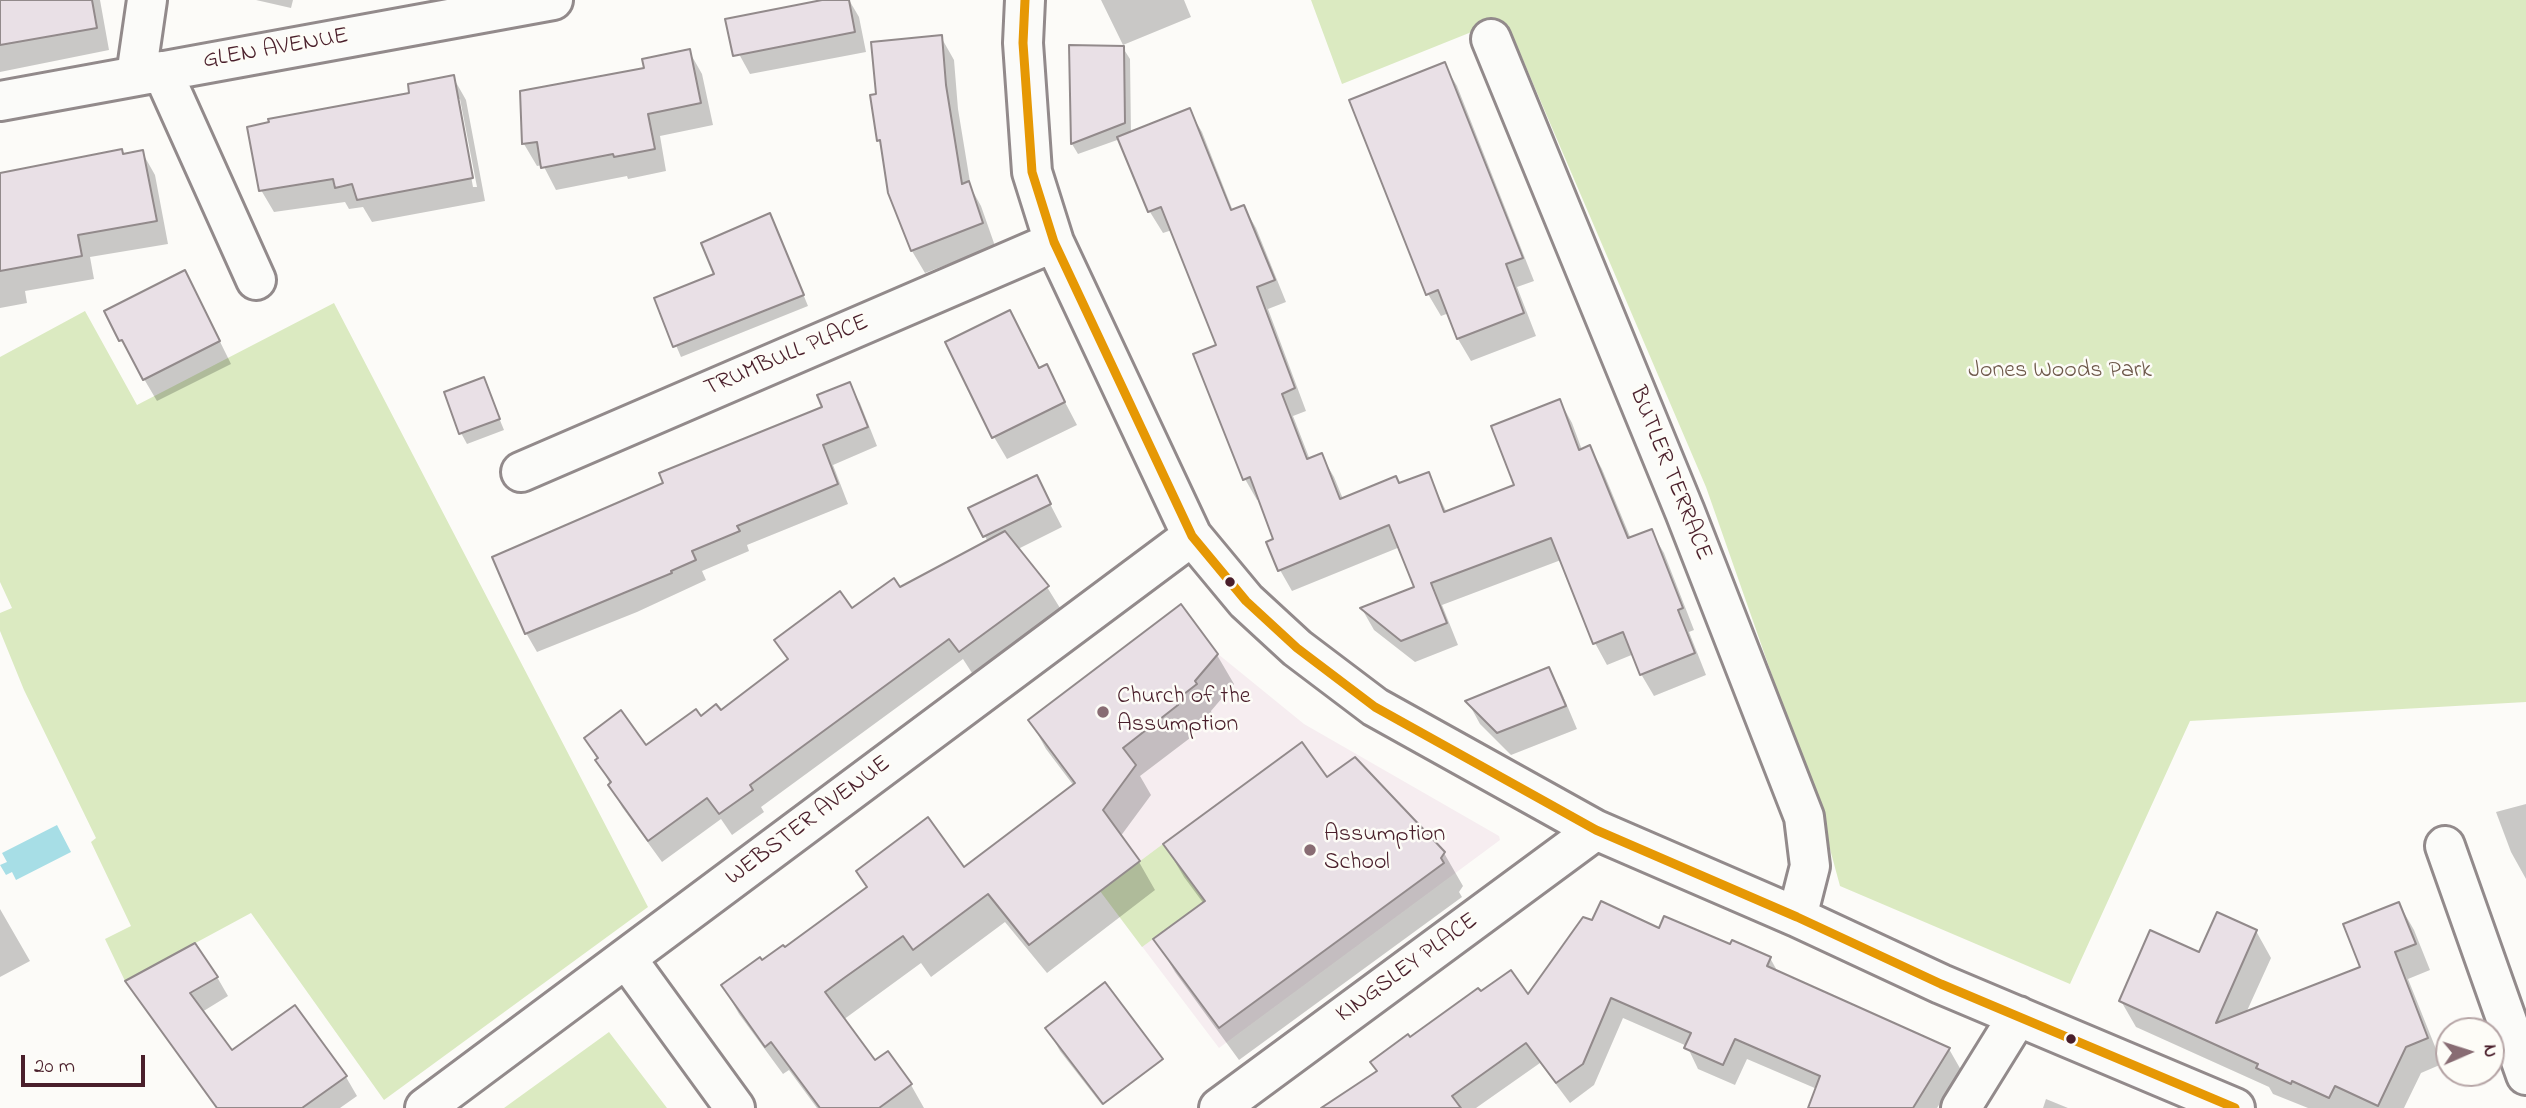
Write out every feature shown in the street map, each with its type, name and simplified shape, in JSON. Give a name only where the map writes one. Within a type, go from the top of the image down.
[{"type":"street","points":[[147,0],[140,35],[149,74],[256,281]]},
{"type":"street","name":"GLEN AVENUE","points":[[0,101],[553,0]]},
{"type":"street","points":[[1026,0],[1023,43],[1032,172],[1054,242],[1192,536],[1246,601],[1266,620],[1307,657],[1376,707],[1596,830],[1797,917],[1941,984],[2235,1108]]},
{"type":"street","name":"BUTLER TERRACE","points":[[1491,39],[1680,499],[1804,817],[1810,866],[1797,917]]},
{"type":"street","name":"TRUMBULL PLACE","points":[[521,472],[1054,242]]},
{"type":"street","name":"WEBSTER AVENUE","points":[[425,1108],[1192,536]]},
{"type":"street","name":"KINGSLEY PLACE","points":[[1219,1108],[1596,830]]},
{"type":"street","points":[[2445,846],[2526,1074]]},
{"type":"street","points":[[626,958],[735,1108]]},
{"type":"street","points":[[1961,1108],[2018,1016]]},
{"type":"shaded area","name":"Assumption School","points":[[1218,654],[1304,724],[1499,836],[1500,840],[1219,1048],[1100,891],[1140,861],[1103,810],[1136,765],[1123,748],[1178,706],[1175,701],[1197,684],[1194,679]]},
{"type":"green space","name":"Jones Woods Park","points":[[1311,0],[2526,0],[2526,702],[2190,721],[2070,984],[1840,886],[1820,812],[1706,487],[1508,25],[1489,25],[1342,84]]},
{"type":"green space","points":[[334,303],[648,907],[384,1100],[251,913],[125,981],[105,939],[131,926],[91,842],[96,838],[24,690],[0,631],[0,613],[12,608],[0,582],[0,357],[85,311],[137,405]]},
{"type":"green space","points":[[1163,844],[1205,901],[1142,947],[1100,891]]},
{"type":"green space","points":[[609,1032],[667,1108],[504,1108]]},
{"type":"water","points":[[57,825],[71,852],[16,880],[12,872],[6,875],[0,865],[7,862],[2,853]]},
{"type":"building","points":[[0,0],[92,0],[97,28],[0,45]]},
{"type":"building","points":[[822,0],[849,0],[855,32],[733,56],[725,19]]},
{"type":"building","points":[[942,35],[946,85],[962,184],[969,181],[983,223],[911,251],[888,193],[880,140],[877,141],[870,95],[876,94],[871,42]]},
{"type":"building","points":[[1069,45],[1124,46],[1125,123],[1071,144]]},
{"type":"building","points":[[690,49],[701,103],[648,114],[655,149],[541,168],[537,142],[522,144],[520,91],[644,68],[642,59]]},
{"type":"building","points":[[1445,62],[1523,258],[1506,264],[1524,313],[1457,339],[1438,290],[1426,295],[1349,100]]},
{"type":"building","points":[[454,75],[473,178],[357,200],[352,184],[335,188],[333,179],[259,191],[247,127],[269,122],[268,119],[409,93],[408,84]]},
{"type":"building","points":[[1190,108],[1231,210],[1244,205],[1275,280],[1257,287],[1295,388],[1282,394],[1307,459],[1322,453],[1340,499],[1396,476],[1399,483],[1429,472],[1444,512],[1514,485],[1491,426],[1560,399],[1579,450],[1590,445],[1628,538],[1652,529],[1683,608],[1678,610],[1695,653],[1640,675],[1623,632],[1593,644],[1551,538],[1431,583],[1447,623],[1401,641],[1360,608],[1414,587],[1389,525],[1278,571],[1266,542],[1273,539],[1250,477],[1243,480],[1193,354],[1216,345],[1161,207],[1148,212],[1117,137]]},
{"type":"building","points":[[122,149],[123,154],[143,150],[157,221],[78,235],[82,256],[0,271],[0,173]]},
{"type":"building","points":[[770,213],[804,295],[673,347],[654,298],[714,274],[701,243]]},
{"type":"building","points":[[185,270],[220,341],[143,380],[104,311]]},
{"type":"building","points":[[1010,310],[1039,368],[1047,364],[1065,402],[992,438],[945,342]]},
{"type":"building","points":[[484,377],[500,419],[459,434],[444,392]]},
{"type":"building","points":[[850,382],[868,427],[823,445],[838,484],[737,526],[740,531],[692,551],[696,560],[671,571],[672,573],[525,634],[492,557],[663,483],[659,473],[822,407],[817,395]]},
{"type":"building","points":[[1037,475],[1051,504],[983,537],[968,508]]},
{"type":"building","points":[[1005,531],[1049,586],[959,652],[949,639],[750,785],[753,790],[719,814],[707,798],[648,841],[608,785],[611,782],[595,760],[598,758],[584,738],[621,710],[646,745],[696,709],[701,716],[716,704],[721,710],[788,659],[774,640],[840,591],[852,608],[894,578],[900,587]]},
{"type":"building","points":[[1181,604],[1218,654],[1195,681],[1197,684],[1175,701],[1178,705],[1123,748],[1136,765],[1103,810],[1140,861],[1029,945],[988,894],[913,950],[903,936],[825,992],[875,1060],[888,1051],[912,1084],[879,1108],[820,1108],[771,1042],[765,1047],[721,985],[760,957],[762,960],[783,945],[785,947],[867,887],[856,871],[928,817],[964,867],[1075,783],[1028,720]]},
{"type":"building","points":[[1549,667],[1566,706],[1497,733],[1465,701]]},
{"type":"building","points":[[1302,742],[1327,777],[1355,757],[1445,852],[1441,858],[1444,863],[1219,1028],[1153,939],[1205,901],[1163,844]]},
{"type":"building","points":[[1601,901],[1659,928],[1664,916],[1730,944],[1732,940],[1771,957],[1767,966],[1950,1048],[1913,1108],[1808,1108],[1820,1076],[1735,1039],[1723,1065],[1684,1048],[1691,1033],[1611,998],[1583,1064],[1556,1083],[1526,1043],[1452,1096],[1461,1108],[1321,1108],[1377,1071],[1370,1062],[1478,988],[1481,991],[1511,970],[1528,994],[1583,917],[1592,920]]},
{"type":"building","points":[[2399,902],[2416,944],[2395,952],[2428,1038],[2406,1047],[2378,1106],[2335,1086],[2329,1098],[2292,1081],[2291,1084],[2256,1068],[2258,1064],[2119,1001],[2150,930],[2199,952],[2217,912],[2257,930],[2216,1023],[2360,967],[2343,924]]},
{"type":"building","points":[[195,943],[218,977],[190,993],[232,1050],[295,1005],[347,1076],[302,1108],[217,1108],[125,981]]},
{"type":"building","points":[[1105,982],[1163,1059],[1103,1104],[1045,1028]]},
{"type":"transit line","points":[[1025,0],[1023,43],[1032,172],[1054,242],[1192,536],[1246,601],[1297,648],[1375,707],[1596,830],[1797,917],[1941,984],[2235,1108]]},
{"type":"place","name":"Church of the Assumption","points":[[1103,712]]},
{"type":"place","name":"Assumption School","points":[[1310,850]]}]
